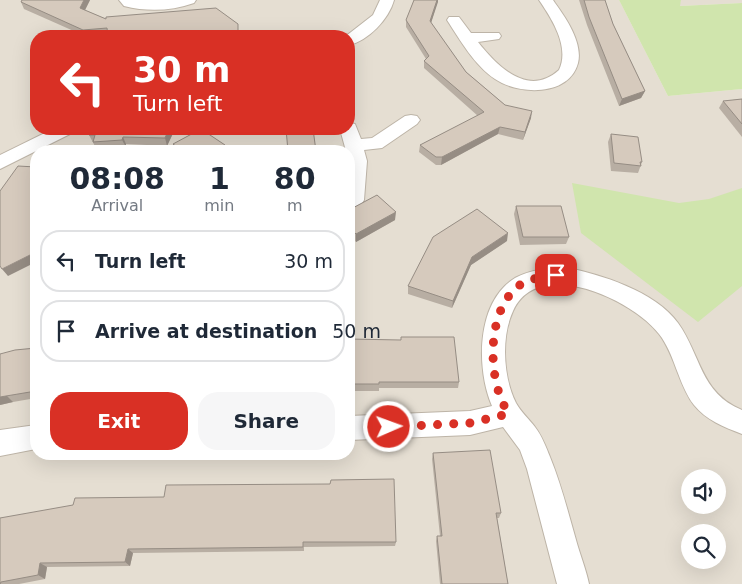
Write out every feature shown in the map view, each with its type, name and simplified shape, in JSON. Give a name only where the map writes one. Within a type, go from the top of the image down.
[{"type":"street","points":[[126,0],[128,3],[140,6],[172,5],[189,0]]},
{"type":"street","points":[[355,36],[377,18],[386,7],[387,0]]},
{"type":"street","points":[[454,20],[500,76],[526,86],[542,85],[556,80],[565,74],[570,64],[570,57],[562,28],[546,0]]},
{"type":"street","points":[[468,38],[494,36]]},
{"type":"street","points":[[351,137],[376,144],[411,120]]},
{"type":"street","points":[[48,145],[59,135]]},
{"type":"street","points":[[355,151],[358,161],[355,190]]},
{"type":"street","points":[[0,162],[30,152]]},
{"type":"street","points":[[573,584],[551,503],[532,445],[508,414],[499,393],[494,366],[495,334],[500,310],[514,289],[532,280],[556,275],[581,278],[631,298],[668,327],[704,400],[725,416],[742,422]]},
{"type":"street","points":[[355,428],[470,423],[508,414]]},
{"type":"street","points":[[0,443],[30,438]]},
{"type":"shaded area","points":[[0,0],[619,0],[668,96],[742,89],[742,584],[0,584]]},
{"type":"shaded area","points":[[681,0],[742,0],[742,3],[679,6]]},
{"type":"green space","points":[[619,0],[681,0],[680,6],[742,3],[742,89],[668,96]]},
{"type":"green space","points":[[572,183],[679,203],[709,199],[742,188],[742,286],[698,322],[581,233]]},
{"type":"building","points":[[22,0],[84,0],[80,8],[106,19],[106,17],[216,8],[238,24],[238,30],[107,30],[107,28],[83,30],[21,2]]},
{"type":"building","points":[[414,0],[437,0],[430,21],[466,72],[505,105],[532,111],[525,132],[500,127],[442,157],[436,157],[420,145],[484,112],[424,61],[429,56],[406,20]]},
{"type":"building","points":[[584,0],[605,0],[613,24],[645,91],[622,99]]},
{"type":"building","points":[[742,99],[742,124],[723,101]]},
{"type":"building","points":[[611,134],[638,137],[641,166],[614,163]]},
{"type":"building","points":[[95,135],[166,135],[165,138],[123,137],[122,140],[93,142]]},
{"type":"building","points":[[190,135],[210,135],[225,145],[174,145],[173,144]]},
{"type":"building","points":[[287,135],[314,135],[315,145],[287,145]]},
{"type":"building","points":[[18,166],[30,167],[30,255],[2,269],[0,266],[0,191]]},
{"type":"building","points":[[377,195],[396,212],[356,234],[355,207]]},
{"type":"building","points":[[516,206],[561,206],[569,237],[523,237]]},
{"type":"building","points":[[477,209],[508,233],[472,257],[453,301],[408,286],[433,237]]},
{"type":"building","points":[[401,337],[454,337],[459,382],[379,382],[379,384],[355,384],[355,339],[401,340]]},
{"type":"building","points":[[30,349],[30,392],[0,397],[0,354]]},
{"type":"building","points":[[490,450],[501,513],[496,513],[508,584],[442,584],[437,536],[442,536],[433,453]]},
{"type":"building","points":[[394,479],[396,542],[303,542],[303,547],[128,549],[125,562],[40,563],[38,575],[1,582],[0,584],[0,518],[73,505],[75,498],[164,497],[166,485],[330,484],[331,480]]},
{"type":"route","points":[[389,427],[470,423],[508,414],[499,393],[494,366],[495,334],[500,310],[514,289],[532,280],[556,275]]}]
